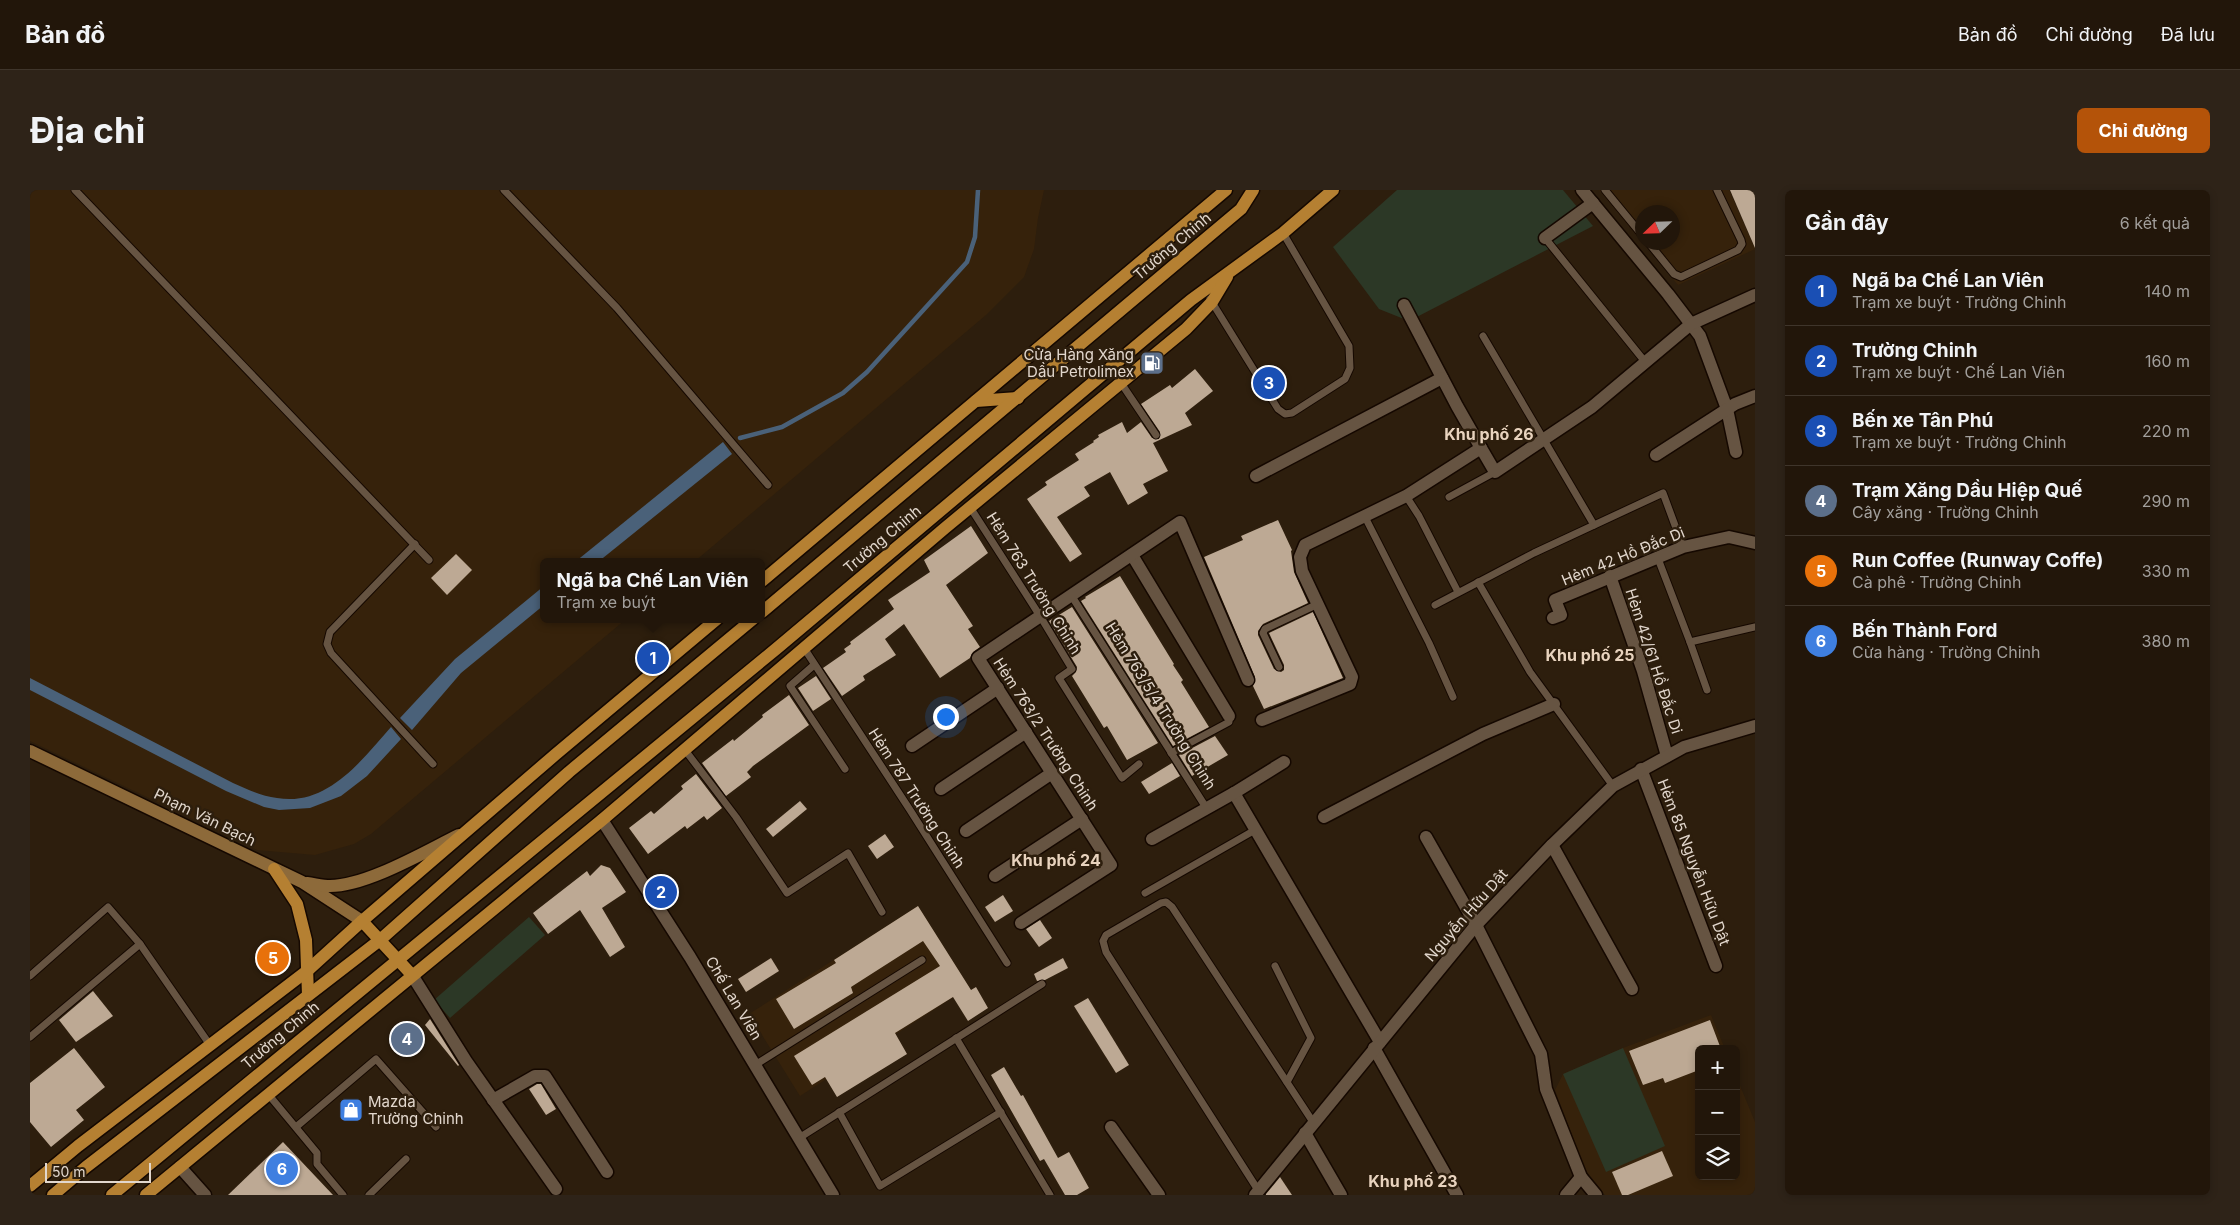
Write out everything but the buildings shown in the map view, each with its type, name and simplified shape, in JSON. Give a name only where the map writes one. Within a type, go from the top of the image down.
[{"type":"main road","name":"Trường Chinh","points":[[765,578],[1226,190]]},
{"type":"main road","name":"Trường Chinh","points":[[765,609],[1241,209],[1253,190]]},
{"type":"main road","name":"Trường Chinh","points":[[112,1195],[768,656],[1204,291],[1282,233],[1334,190]]},
{"type":"main road","name":"Trường Chinh","points":[[146,1195],[602,820],[970,507],[1186,329],[1212,302],[1232,269]]},
{"type":"main road","points":[[976,401],[1018,398]]},
{"type":"main road","points":[[30,1186],[78,1146],[307,971],[362,921],[711,623]]},
{"type":"main road","name":"Trường Chinh","points":[[54,1195],[86,1167],[380,940],[569,772],[748,623]]},
{"type":"main road","points":[[274,869],[297,904],[306,940],[308,996]]},
{"type":"main road","points":[[362,921],[412,975]]},
{"type":"street","points":[[1582,190],[1700,336],[1728,410],[1736,452]]},
{"type":"street","points":[[1545,238],[1593,203]]},
{"type":"street","points":[[1404,305],[1442,378],[1495,472],[1592,407],[1691,324],[1755,295]]},
{"type":"street","points":[[1256,476],[1442,378]]},
{"type":"street","points":[[1656,455],[1728,410],[1755,396]]},
{"type":"street","points":[[1262,720],[1350,684],[1352,677],[1302,571],[1300,557],[1305,546],[1406,496],[1481,448]]},
{"type":"street","points":[[1040,616],[1180,522],[1248,680]]},
{"type":"street","name":"Hẻm 42 Hồ Đắc Di","points":[[1553,618],[1561,615],[1555,600],[1657,556],[1683,547],[1729,537],[1755,543]]},
{"type":"street","points":[[1132,556],[1229,716]]},
{"type":"street","name":"Hẻm 42/61 Hồ Đắc Di","points":[[1610,576],[1643,671],[1667,756]]},
{"type":"street","name":"Hẻm 763/2 Trường Chinh","points":[[1021,923],[1111,865],[978,658],[1040,616]]},
{"type":"street","points":[[912,746],[998,688]]},
{"type":"street","points":[[1324,817],[1483,734],[1554,704]]},
{"type":"street","name":"Nguyễn Hữu Dật","points":[[1257,1193],[1476,926],[1552,845],[1613,786],[1684,747],[1755,726]]},
{"type":"street","points":[[941,789],[1026,732]]},
{"type":"street","name":"Phạm Văn Bạch","points":[[30,751],[302,882],[362,921]]},
{"type":"street","name":"Hẻm 763/5/4 Trường Chinh","points":[[1207,809],[1284,762]]},
{"type":"street","name":"Hẻm 85 Nguyễn Hữu Dật","points":[[1641,769],[1716,966]]},
{"type":"street","points":[[966,831],[1052,773]]},
{"type":"street","points":[[1234,793],[1377,1045],[1457,1195]]},
{"type":"street","points":[[1152,839],[1207,809]]},
{"type":"street","points":[[995,876],[1082,819]]},
{"type":"street","name":"Chế Lan Viên","points":[[602,820],[690,957],[833,1195]]},
{"type":"street","points":[[302,882],[331,886],[353,883],[386,871],[466,832]]},
{"type":"street","points":[[1426,837],[1476,926],[1541,1054],[1546,1089],[1581,1177],[1596,1195]]},
{"type":"street","points":[[1552,845],[1632,989]]},
{"type":"street","points":[[412,975],[493,1100],[556,1188]]},
{"type":"street","points":[[493,1100],[535,1076],[545,1076],[607,1172]]},
{"type":"street","points":[[1111,1127],[1159,1195]]},
{"type":"street","points":[[1305,1133],[1341,1195]]},
{"type":"street","points":[[180,1167],[205,1195]]},
{"type":"street","points":[[1566,1195],[1581,1177]]},
{"type":"lane","points":[[75,190],[429,560]]},
{"type":"lane","points":[[504,190],[617,308],[768,485]]},
{"type":"lane","points":[[1605,190],[1635,227]]},
{"type":"lane","points":[[1654,250],[1674,274],[1681,277],[1738,250],[1742,244],[1741,240],[1717,190]]},
{"type":"lane","points":[[1204,291],[1278,409],[1285,414],[1292,413],[1345,379],[1350,368],[1350,346],[1282,233]]},
{"type":"lane","points":[[1545,238],[1646,363]]},
{"type":"lane","points":[[1483,336],[1594,525]]},
{"type":"lane","points":[[1121,383],[1156,435]]},
{"type":"lane","points":[[1449,496],[1495,472]]},
{"type":"lane","points":[[1435,605],[1594,525],[1663,493],[1683,547]]},
{"type":"lane","points":[[1406,496],[1419,516],[1458,592]]},
{"type":"lane","name":"Hẻm 763 Trường Chinh","points":[[970,507],[1072,669],[1059,678],[1122,778],[1139,764]]},
{"type":"lane","points":[[1365,517],[1430,643],[1453,696]]},
{"type":"lane","points":[[415,544],[330,632],[327,644],[331,653],[432,764]]},
{"type":"lane","points":[[1657,556],[1707,690]]},
{"type":"lane","points":[[1478,582],[1530,672],[1613,786]]},
{"type":"lane","name":"Hẻm 763/5/4 Trường Chinh","points":[[1072,596],[1207,809]]},
{"type":"lane","points":[[1279,667],[1263,633],[1265,629],[1318,604]]},
{"type":"lane","points":[[1690,642],[1755,627]]},
{"type":"lane","name":"Hẻm 787 Trường Chinh","points":[[804,648],[1007,963]]},
{"type":"lane","points":[[814,665],[790,686],[845,769]]},
{"type":"lane","points":[[1171,753],[1229,722],[1229,716]]},
{"type":"lane","points":[[685,750],[736,817],[787,893],[848,853],[882,912]]},
{"type":"lane","points":[[1145,893],[1255,830]]},
{"type":"lane","points":[[1257,1193],[1106,952],[1103,941],[1106,935],[1161,903],[1166,902],[1172,907],[1314,1122]]},
{"type":"lane","points":[[30,976],[108,908],[140,944],[210,1045]]},
{"type":"lane","points":[[30,1037],[140,944]]},
{"type":"lane","points":[[755,1065],[922,960]]},
{"type":"lane","points":[[1275,966],[1311,1038],[1287,1082]]},
{"type":"lane","points":[[799,1138],[1042,984]]},
{"type":"lane","points":[[956,1038],[1050,1195]]},
{"type":"lane","points":[[296,1128],[376,1059],[436,1127]]},
{"type":"lane","points":[[268,1094],[317,1153],[317,1164],[342,1195]]},
{"type":"lane","points":[[840,1112],[880,1186],[1001,1112]]},
{"type":"lane","points":[[369,1195],[406,1159]]},
{"type":"shaded area","points":[[30,190],[1044,190],[1034,249],[1024,277],[986,315],[699,558],[540,558],[540,623],[621,623],[371,834],[354,844],[315,855],[257,850],[30,741]]},
{"type":"shaded area","points":[[1599,190],[1729,190],[1755,249],[1678,285],[1650,250],[1680,250],[1680,205],[1635,205],[1635,234]]},
{"type":"shaded area","points":[[918,906],[969,987],[800,1096],[749,1014]]},
{"type":"shaded area","points":[[1711,1015],[1723,1045],[1695,1045],[1695,1180],[1740,1180],[1740,1086],[1755,1122],[1755,1195],[1605,1195],[1584,1168],[1555,1090],[1563,1074],[1623,1048]]},
{"type":"green space","points":[[1397,190],[1563,190],[1593,226],[1409,321],[1379,309],[1333,247]]},
{"type":"green space","points":[[529,917],[545,935],[450,1018],[434,1000]]},
{"type":"green space","points":[[1623,1048],[1665,1146],[1606,1172],[1563,1074]]},
{"type":"water","points":[[723,442],[732,454],[603,558],[580,558]]},
{"type":"water","points":[[540,589],[540,608],[461,673],[412,730],[400,718],[455,659]]},
{"type":"water","points":[[30,678],[233,783],[260,794],[277,798],[295,799],[312,795],[327,788],[355,766],[391,727],[401,739],[367,776],[341,796],[310,808],[279,810],[264,807],[226,791],[30,690]]},
{"type":"waterway","points":[[740,438],[782,427],[843,393],[867,372],[967,262],[975,237],[978,190]]},
{"type":"place","name":"Cửa Hàng Xăng Dầu Petrolimex","points":[[1152,363]]},
{"type":"place","name":"Bến xe Tân Phú","points":[[1269,383]]},
{"type":"place","name":"Ngã ba Chế Lan Viên","points":[[653,658]]},
{"type":"place","name":"Trường Chinh","points":[[661,892]]},
{"type":"place","name":"Run Coffee (Runway Coffe)","points":[[273,958]]},
{"type":"place","name":"Trạm Xăng Dầu Hiệp Quế","points":[[407,1039]]},
{"type":"place","name":"Mazda Trường Chinh","points":[[351,1110]]},
{"type":"place","name":"Bến Thành Ford","points":[[282,1169]]},
{"type":"district","name":"Khu phố 26","points":[[1489,434]]},
{"type":"district","name":"Khu phố 25","points":[[1590,655]]},
{"type":"district","name":"Khu phố 24","points":[[1056,860]]},
{"type":"district","name":"Khu phố 23","points":[[1413,1181]]}]
